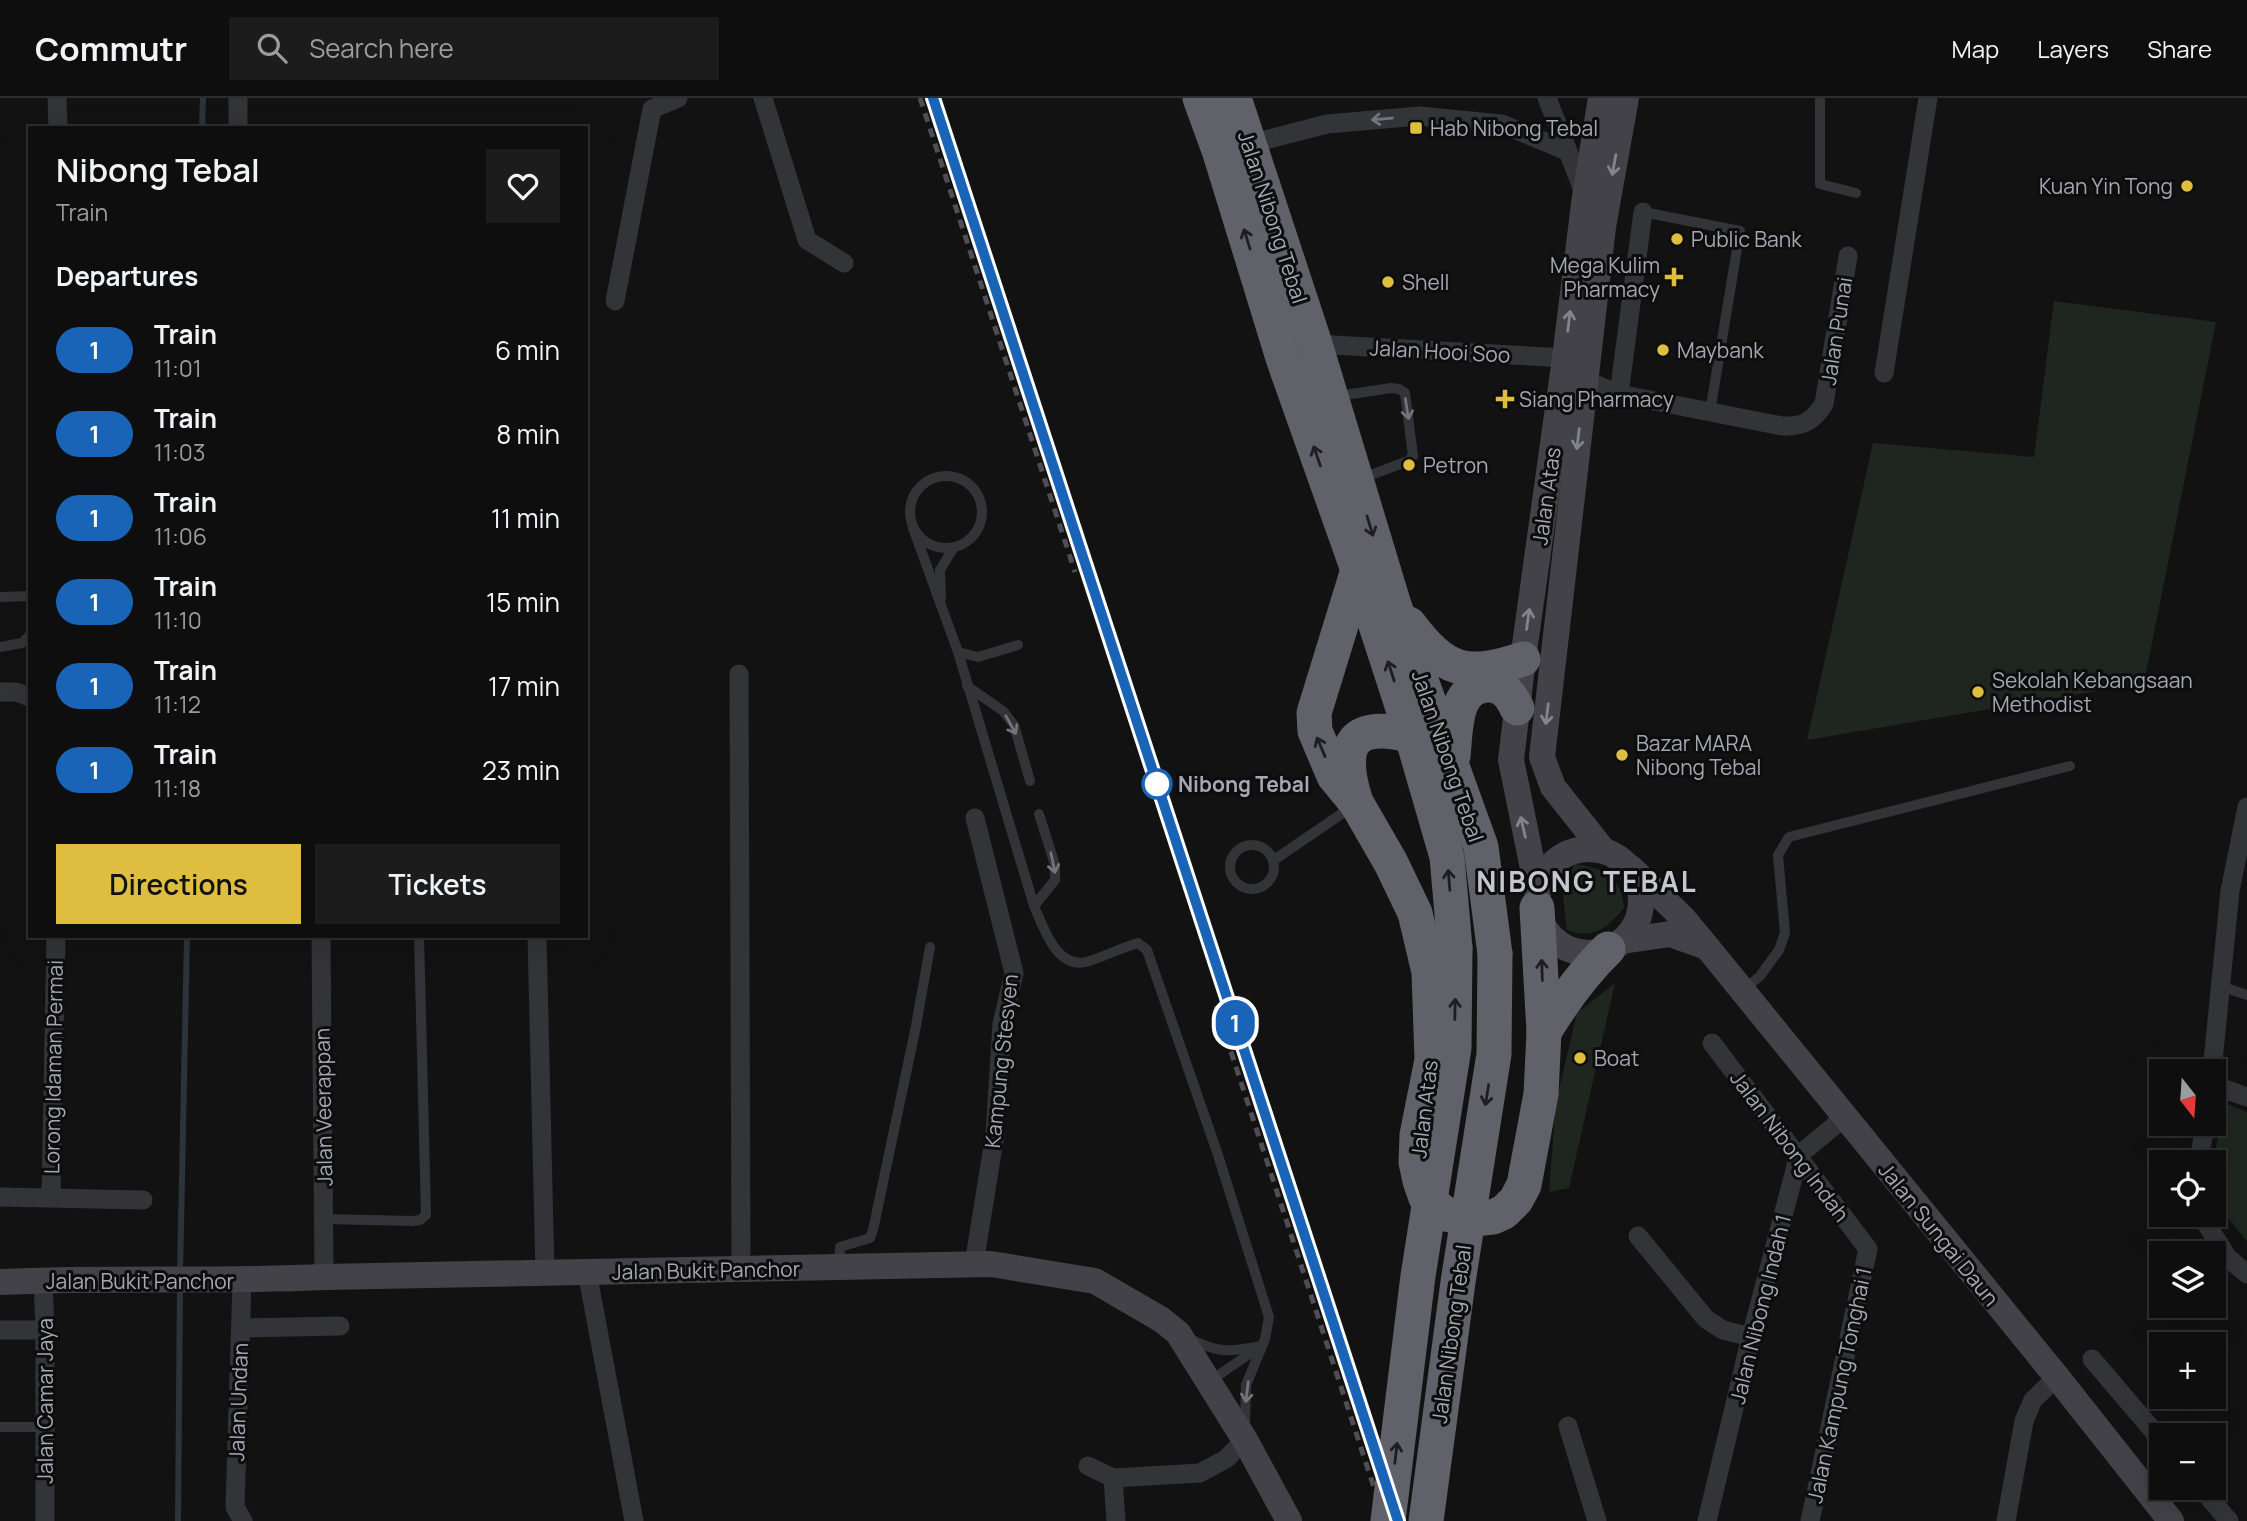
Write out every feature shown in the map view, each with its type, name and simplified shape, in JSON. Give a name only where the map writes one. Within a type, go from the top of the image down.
[{"type":"highway","name":"Jalan Nibong Tebal","points":[[1200,98],[1220,153],[1284,360],[1358,570],[1412,736],[1447,858],[1455,948],[1454,1048],[1418,1276],[1388,1521]]},
{"type":"highway","name":"Jalan Nibong Tebal","points":[[1234,98],[1315,344],[1394,605],[1481,847],[1495,954],[1494,1054],[1458,1282],[1426,1521]]},
{"type":"highway","points":[[1357,804],[1334,776],[1315,731],[1314,713],[1358,570]]},
{"type":"highway","points":[[1394,605],[1427,648],[1444,662],[1481,669],[1499,667],[1523,659]]},
{"type":"highway","points":[[1452,762],[1461,699],[1469,691],[1478,685],[1499,687],[1511,695],[1517,708]]},
{"type":"highway","points":[[1357,804],[1350,783],[1349,759],[1352,743],[1364,732],[1388,729],[1412,736]]},
{"type":"highway","name":"Jalan Atas","points":[[1357,804],[1391,863],[1415,913],[1430,972],[1432,1060],[1417,1135],[1416,1162],[1426,1198],[1445,1214],[1473,1219],[1493,1217],[1504,1212],[1516,1200],[1524,1185],[1541,1094],[1544,1032],[1538,901]]},
{"type":"highway","name":"Jalan Atas","points":[[1544,1032],[1568,993],[1588,968],[1615,945]]},
{"type":"main road","name":"Jalan Atas","points":[[1538,901],[1511,760],[1585,196],[1601,98]]},
{"type":"main road","name":"Jalan Atas","points":[[1602,850],[1553,787],[1542,757],[1603,227],[1626,98]]},
{"type":"main road","points":[[1615,945],[1633,929],[1640,914],[1642,898],[1631,868],[1618,857],[1602,850],[1585,849],[1568,853],[1553,863],[1543,876],[1538,901],[1546,930],[1563,946],[1586,952],[1670,934],[1707,947]]},
{"type":"main road","name":"Jalan Sungai Daun","points":[[1631,868],[1683,918],[1707,947],[2171,1521]]},
{"type":"main road","name":"Jalan Bukit Panchor","points":[[0,1282],[153,1279],[242,1281],[974,1264],[990,1264],[1095,1281],[1178,1333],[1245,1440],[1289,1521]]},
{"type":"street","points":[[57,98],[58,126]]},
{"type":"street","points":[[238,98],[238,126]]},
{"type":"street","points":[[615,301],[652,109],[678,98]]},
{"type":"street","points":[[763,98],[807,240],[844,263]]},
{"type":"street","points":[[1547,98],[1585,196]]},
{"type":"street","points":[[1884,373],[1928,98]]},
{"type":"street","points":[[1250,144],[1327,124],[1419,116],[1502,124],[1567,151]]},
{"type":"street","points":[[1619,394],[1643,212]]},
{"type":"street","name":"Jalan Punai","points":[[1585,380],[1619,394],[1799,427],[1815,417],[1824,404],[1848,256]]},
{"type":"street","name":"Jalan Hooi Soo","points":[[1315,344],[1565,358]]},
{"type":"street","points":[[739,674],[741,1269]]},
{"type":"street","points":[[0,692],[16,692],[28,696]]},
{"type":"street","points":[[2213,1059],[2220,986],[2238,894],[2247,807]]},
{"type":"street","name":"Kampung Stesyen","points":[[974,1264],[995,1134],[1002,1024],[1014,973],[975,818]]},
{"type":"street","name":"Lorong Idaman Permai","points":[[51,1197],[56,938]]},
{"type":"street","name":"Jalan Veerappan","points":[[321,938],[324,1277]]},
{"type":"street","points":[[537,938],[545,1273]]},
{"type":"street","name":"Jalan Nibong Indah","points":[[1712,1043],[1868,1249]]},
{"type":"street","points":[[2226,1090],[2247,1097]]},
{"type":"street","points":[[1798,1155],[1845,1117]]},
{"type":"street","name":"Jalan Nibong Indah 1","points":[[1707,1521],[1798,1155]]},
{"type":"street","points":[[0,1197],[143,1200]]},
{"type":"street","points":[[2208,1227],[2228,1258],[2247,1274]]},
{"type":"street","points":[[1638,1236],[1706,1319],[1723,1331],[1751,1337]]},
{"type":"street","name":"Jalan Kampung Tonghai 1","points":[[1810,1521],[1868,1249]]},
{"type":"street","points":[[587,1272],[634,1521]]},
{"type":"street","name":"Jalan Camar Jaya","points":[[43,1280],[46,1330],[45,1521]]},
{"type":"street","name":"Jalan Undan","points":[[242,1281],[235,1507],[243,1521]]},
{"type":"street","points":[[241,1328],[340,1326]]},
{"type":"street","points":[[0,1330],[46,1330]]},
{"type":"street","points":[[2092,1359],[2149,1426]]},
{"type":"street","points":[[2006,1521],[2024,1421],[2033,1400],[2057,1377]]},
{"type":"street","points":[[1568,1426],[1597,1521]]},
{"type":"street","points":[[1088,1466],[1113,1478],[1200,1473],[1226,1459],[1245,1440]]},
{"type":"street","points":[[1113,1478],[1116,1521]]},
{"type":"street","points":[[2211,1500],[2229,1521]]},
{"type":"lane","points":[[1820,98],[1820,184],[1856,192]]},
{"type":"lane","points":[[1643,212],[1740,231],[1710,412]]},
{"type":"lane","points":[[1331,397],[1391,388],[1405,393],[1413,456],[1408,461],[1356,480]]},
{"type":"lane","points":[[914,528],[920,537],[930,544],[942,548],[954,547],[974,534],[980,523],[980,499],[964,480],[941,476],[930,479],[914,495],[910,517],[958,652],[1034,906],[1052,945],[1066,958],[1083,963],[1138,943],[1147,950],[1267,1307],[1269,1326],[1246,1385],[1245,1440]]},
{"type":"lane","points":[[941,610],[940,570],[954,547]]},
{"type":"lane","points":[[0,597],[28,599]]},
{"type":"lane","points":[[0,647],[22,643],[28,637]]},
{"type":"lane","points":[[958,652],[978,657],[1018,645]]},
{"type":"lane","points":[[967,686],[1003,711],[1014,726],[1030,781]]},
{"type":"lane","points":[[1742,990],[1760,976],[1779,950],[1785,933],[1778,855],[1788,837],[2070,766]]},
{"type":"lane","points":[[1273,860],[1357,804]]},
{"type":"lane","points":[[1034,906],[1055,880],[1055,865],[1039,814]]},
{"type":"lane","points":[[1257,845],[1264,848],[1273,860],[1273,876],[1263,887],[1247,889],[1235,881],[1231,874],[1231,859],[1242,848],[1257,845]]},
{"type":"lane","points":[[324,1219],[404,1221],[420,1220],[426,1215],[419,938]]},
{"type":"lane","points":[[839,1267],[840,1247],[870,1238],[873,1230],[930,947]]},
{"type":"lane","points":[[2220,986],[2247,995]]},
{"type":"lane","points":[[1178,1333],[1209,1347],[1229,1352],[1262,1346]]},
{"type":"lane","points":[[1210,1381],[1262,1346]]},
{"type":"lane","points":[[0,1427],[45,1427]]},
{"type":"shaded area","points":[[2054,301],[2216,322],[2144,683],[1807,740],[1873,443],[2034,457]]},
{"type":"shaded area","points":[[1574,864],[1602,871],[1615,881],[1622,897],[1624,908],[1612,921],[1592,933],[1567,930],[1563,896]]},
{"type":"shaded area","points":[[1615,983],[1569,1188],[1549,1192],[1556,1102],[1577,1013]]},
{"type":"shaded area","points":[[2226,1103],[2247,1112],[2247,1241],[2226,1216],[2226,1150],[2215,1150],[2218,1136],[2226,1136]]},
{"type":"waterway","points":[[202,126],[203,98]]},
{"type":"waterway","points":[[180,1274],[187,938]]},
{"type":"waterway","points":[[178,1521],[180,1285]]},
{"type":"railway","points":[[920,98],[1075,572]]},
{"type":"railway","points":[[933,98],[1087,568]]},
{"type":"railway","points":[[1228,1002],[1398,1521]]},
{"type":"railway","points":[[1216,1006],[1385,1521]]},
{"type":"train","name":"1","points":[[933,98],[1398,1521]]},
{"type":"place","name":"Hab Nibong Tebal","points":[[1416,128]]},
{"type":"place","name":"Kuan Yin Tong","points":[[2187,186]]},
{"type":"place","name":"Public Bank","points":[[1677,239]]},
{"type":"place","name":"Mega Kulim Pharmacy","points":[[1674,277]]},
{"type":"place","name":"Shell","points":[[1388,282]]},
{"type":"place","name":"Maybank","points":[[1663,350]]},
{"type":"place","name":"Siang Pharmacy","points":[[1505,399]]},
{"type":"place","name":"Petron","points":[[1409,465]]},
{"type":"place","name":"Sekolah Kebangsaan Methodist","points":[[1978,692]]},
{"type":"place","name":"Bazar MARA Nibong Tebal","points":[[1622,755]]},
{"type":"place","name":"Nibong Tebal","points":[[1157,784]]},
{"type":"place","name":"Boat","points":[[1580,1058]]},
{"type":"district","name":"NIBONG TEBAL","points":[[1587,881]]}]
